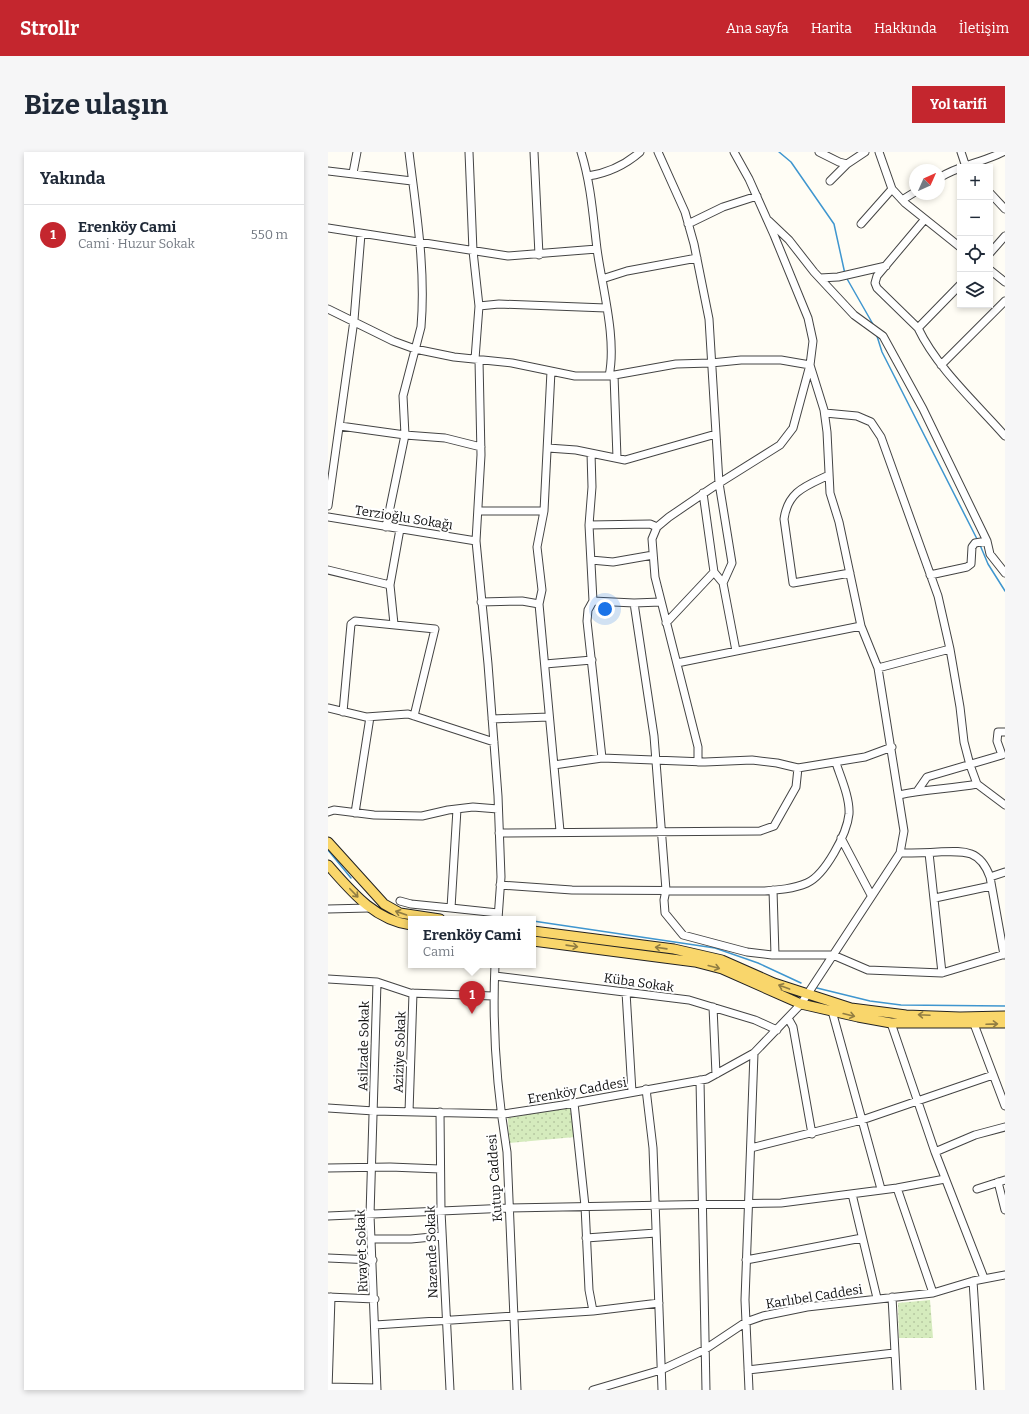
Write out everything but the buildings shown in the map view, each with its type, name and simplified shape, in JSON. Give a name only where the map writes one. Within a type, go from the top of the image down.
[{"type":"main road","points":[[328,842],[384,904],[400,913],[420,916]]},
{"type":"main road","points":[[328,864],[369,908],[381,916],[408,925]]},
{"type":"main road","points":[[536,930],[674,950],[722,960],[774,983],[806,995],[851,1008],[880,1013],[960,1017],[1005,1016]]},
{"type":"main road","points":[[536,941],[695,962],[722,969],[801,1004],[891,1023],[1005,1023]]},
{"type":"street","points":[[354,173],[357,152]]},
{"type":"street","points":[[386,527],[405,435],[403,396],[421,327],[422,316],[419,241],[409,152]]},
{"type":"street","points":[[400,900],[411,904],[451,908],[498,916],[500,885],[498,809],[494,742],[476,541],[481,447],[477,360],[478,306],[473,251],[469,152]]},
{"type":"street","points":[[534,152],[539,255]]},
{"type":"street","points":[[581,152],[588,176],[606,308],[612,360],[611,376],[617,458]]},
{"type":"street","points":[[588,176],[603,174],[616,168],[640,152]]},
{"type":"street","points":[[658,152],[688,224],[697,258],[709,319],[719,483],[732,563],[723,583]]},
{"type":"street","points":[[698,762],[698,747],[661,602],[652,555],[652,539],[657,527],[703,493],[780,444],[793,428],[810,365],[813,341],[808,318],[767,219],[734,152]]},
{"type":"street","points":[[819,152],[839,162],[847,164]]},
{"type":"street","points":[[830,181],[847,164],[865,152]]},
{"type":"street","points":[[879,152],[892,189],[902,200],[957,245]]},
{"type":"street","points":[[961,152],[964,164]]},
{"type":"street","points":[[976,164],[1003,152]]},
{"type":"street","points":[[945,174],[957,168]]},
{"type":"street","points":[[328,170],[412,181]]},
{"type":"street","points":[[861,224],[892,189]]},
{"type":"street","points":[[993,195],[1005,209]]},
{"type":"street","points":[[688,224],[723,207],[757,196]]},
{"type":"street","points":[[902,200],[909,196]]},
{"type":"street","points":[[767,219],[789,240],[820,278],[854,315],[883,336],[923,409],[981,542],[1005,573]]},
{"type":"street","points":[[925,219],[877,276],[875,283],[877,288],[918,328],[926,345],[941,364],[1005,436]]},
{"type":"street","points":[[328,228],[508,256],[539,255],[597,249]]},
{"type":"street","points":[[328,506],[330,475],[340,426],[354,320],[361,234]]},
{"type":"street","points":[[993,250],[1005,236]]},
{"type":"street","points":[[602,279],[627,272],[697,258]]},
{"type":"street","points":[[820,278],[838,277],[886,266]]},
{"type":"street","points":[[992,272],[1005,282]]},
{"type":"street","points":[[918,328],[957,288]]},
{"type":"street","points":[[941,364],[1005,301]]},
{"type":"street","points":[[478,306],[499,304],[606,308]]},
{"type":"street","points":[[328,309],[354,320],[393,341],[415,349],[477,360],[512,363],[575,376],[611,376],[676,364],[741,360],[781,360],[810,365]]},
{"type":"street","points":[[634,603],[649,698],[656,760],[660,831],[666,890],[664,900],[665,914],[683,935],[747,952],[775,955],[833,955],[868,970],[942,973],[1004,954],[990,877],[986,866],[976,856],[964,851],[900,853],[904,831],[899,795],[894,774],[892,747],[878,668],[861,626],[839,522],[830,493],[825,413],[810,365]]},
{"type":"street","points":[[551,371],[544,511],[536,547],[542,590],[539,604],[560,831]]},
{"type":"street","points":[[825,413],[857,416],[871,422],[877,432],[938,596],[950,649],[960,707],[964,742],[970,765],[977,784],[1005,805]]},
{"type":"street","points":[[340,426],[405,435],[445,438],[481,447]]},
{"type":"street","points":[[548,448],[590,453],[625,460],[716,434]]},
{"type":"street","points":[[590,453],[592,488],[589,525],[593,601],[588,610],[587,621],[602,758]]},
{"type":"street","points":[[829,475],[802,488],[791,498],[785,509],[784,519],[793,582],[850,572]]},
{"type":"street","points":[[703,493],[714,572],[723,583],[736,651]]},
{"type":"street","points":[[478,511],[544,511]]},
{"type":"street","name":"Terzioğlu Sokağı","points":[[328,517],[476,541]]},
{"type":"street","points":[[589,525],[650,524],[657,527]]},
{"type":"street","points":[[394,624],[390,585],[400,529]]},
{"type":"street","points":[[930,575],[969,566],[972,547],[981,542]]},
{"type":"street","points":[[591,560],[613,562],[652,555]]},
{"type":"street","points":[[328,570],[390,585]]},
{"type":"street","points":[[666,623],[714,572]]},
{"type":"street","points":[[481,602],[522,601],[539,604]]},
{"type":"street","points":[[593,601],[634,603],[661,602]]},
{"type":"street","points":[[343,712],[351,624],[355,621],[435,629],[414,716]]},
{"type":"street","points":[[676,663],[861,626]]},
{"type":"street","points":[[878,668],[950,649]]},
{"type":"street","points":[[545,664],[592,660]]},
{"type":"street","points":[[328,708],[370,717],[396,714],[414,716],[494,742]]},
{"type":"street","points":[[355,813],[370,717]]},
{"type":"street","points":[[492,719],[549,717]]},
{"type":"street","points":[[918,790],[927,777],[1002,755],[997,741],[998,732],[1005,732]]},
{"type":"street","points":[[554,765],[602,758],[698,762],[752,760],[798,768],[836,763],[865,757],[892,747]]},
{"type":"street","points":[[500,885],[572,890],[773,890],[790,888],[808,883],[822,871],[841,838],[849,813],[845,790],[836,763]]},
{"type":"street","points":[[499,832],[760,831],[774,826],[796,787],[798,768]]},
{"type":"street","points":[[899,795],[918,790],[948,789],[977,784]]},
{"type":"street","points":[[328,812],[334,810],[355,813],[422,816],[473,807],[498,809]]},
{"type":"street","points":[[451,908],[457,809]]},
{"type":"street","points":[[841,838],[871,895]]},
{"type":"street","points":[[929,852],[942,973]]},
{"type":"street","name":"Erenköy Caddesi","points":[[328,1108],[374,1111],[500,1114],[574,1103],[707,1079],[754,1054],[801,1004],[871,895],[900,853]]},
{"type":"street","points":[[990,877],[1005,872]]},
{"type":"street","points":[[934,898],[991,886]]},
{"type":"street","points":[[773,890],[775,955]]},
{"type":"street","points":[[328,909],[369,908]]},
{"type":"street","name":"Kutup Caddesi","points":[[495,968],[493,996],[500,1114],[507,1152],[517,1390]]},
{"type":"street","name":"Küba Sokak","points":[[495,976],[689,1000],[713,1006],[755,1020],[777,1030]]},
{"type":"street","points":[[328,979],[377,982],[413,993],[493,996]]},
{"type":"street","name":"Asilzade Sokak","points":[[374,1111],[377,982]]},
{"type":"street","points":[[626,992],[632,1092]]},
{"type":"street","name":"Aziziye Sokak","points":[[409,1112],[413,993]]},
{"type":"street","points":[[713,1006],[716,1074]]},
{"type":"street","points":[[832,1011],[881,1189]]},
{"type":"street","points":[[788,1018],[793,1027],[812,1134]]},
{"type":"street","points":[[891,1023],[935,1152],[984,1278]]},
{"type":"street","points":[[974,1024],[1005,1105]]},
{"type":"street","points":[[749,1390],[746,1322],[746,1260],[754,1054]]},
{"type":"street","points":[[751,1148],[812,1134],[862,1120],[993,1075]]},
{"type":"street","points":[[700,1080],[701,1205],[706,1390]]},
{"type":"street","points":[[646,1089],[654,1148],[662,1390]]},
{"type":"street","points":[[574,1103],[585,1206],[589,1290],[593,1311]]},
{"type":"street","name":"Rivayet Sokak","points":[[374,1111],[370,1215],[377,1389]]},
{"type":"street","name":"Nazende Sokak","points":[[440,1112],[441,1211],[445,1321],[450,1390]]},
{"type":"street","points":[[935,1152],[975,1135],[1005,1127]]},
{"type":"street","points":[[328,1168],[440,1168]]},
{"type":"street","points":[[328,1216],[509,1208],[655,1204],[748,1205],[781,1203],[852,1194],[897,1188],[945,1179]]},
{"type":"street","points":[[977,1189],[1002,1181],[1005,1210]]},
{"type":"street","points":[[897,1188],[933,1294]]},
{"type":"street","points":[[852,1194],[877,1298]]},
{"type":"street","points":[[586,1238],[656,1233]]},
{"type":"street","points":[[372,1239],[411,1239],[442,1236]]},
{"type":"street","points":[[746,1260],[862,1238]]},
{"type":"street","points":[[328,1258],[373,1260]]},
{"type":"street","name":"Karlıbel Caddesi","points":[[593,1390],[661,1370],[704,1350],[746,1322],[763,1316],[807,1307],[877,1298],[933,1294],[984,1278],[1005,1275]]},
{"type":"street","points":[[973,1281],[980,1390]]},
{"type":"street","points":[[374,1299],[329,1297],[328,1388],[377,1389]]},
{"type":"street","points":[[892,1297],[897,1390]]},
{"type":"street","points":[[375,1325],[593,1311],[659,1303]]},
{"type":"street","points":[[748,1370],[894,1353]]},
{"type":"green space","points":[[570,1107],[575,1137],[509,1143],[508,1118]]},
{"type":"green space","points":[[930,1300],[933,1338],[899,1338],[898,1303]]},
{"type":"waterway","points":[[779,152],[791,162],[834,224],[845,274]]},
{"type":"waterway","points":[[846,277],[874,326]]},
{"type":"waterway","points":[[876,333],[882,352],[977,539]]},
{"type":"waterway","points":[[980,545],[988,564],[1005,591]]},
{"type":"waterway","points":[[328,850],[351,878]]},
{"type":"waterway","points":[[536,921],[715,948],[758,963],[801,983]]},
{"type":"waterway","points":[[817,988],[870,1001],[901,1005],[1005,1006]]},
{"type":"place","name":"Erenköy Cami","points":[[472,1014]]}]
